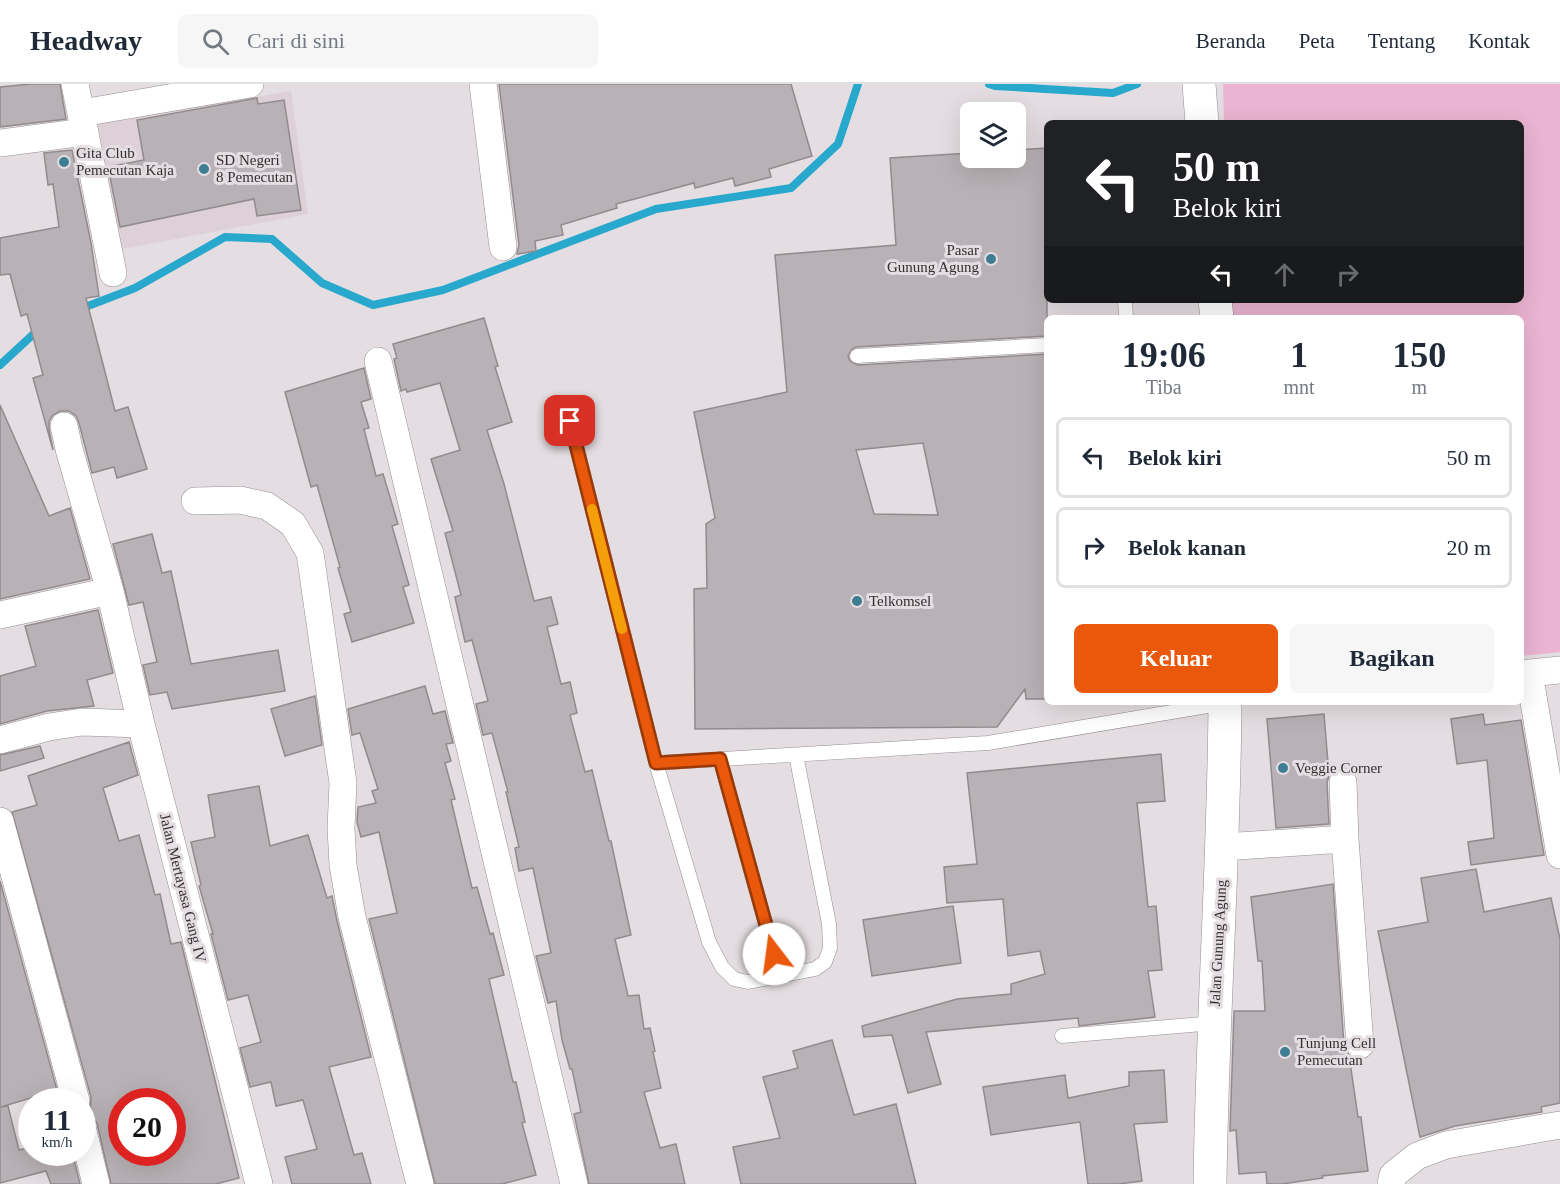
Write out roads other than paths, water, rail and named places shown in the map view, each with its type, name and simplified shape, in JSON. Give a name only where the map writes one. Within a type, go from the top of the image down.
[{"type":"main road","points":[[1199,84],[1202,120]]},
{"type":"main road","name":"Jalan Gunung Agung","points":[[1210,1184],[1214,1023],[1223,848],[1225,705]]},
{"type":"street","points":[[75,84],[113,273]]},
{"type":"street","points":[[0,144],[83,122],[250,84]]},
{"type":"street","points":[[483,84],[503,247]]},
{"type":"street","points":[[378,361],[574,1184]]},
{"type":"street","name":"Jalan Mertayasa Gang IV","points":[[64,426],[110,591],[141,724],[259,1184]]},
{"type":"street","points":[[195,501],[240,500],[267,506],[293,524],[310,553],[343,783],[343,865],[352,917],[420,1184]]},
{"type":"street","points":[[0,615],[110,591]]},
{"type":"street","points":[[1560,670],[1525,673],[1560,855]]},
{"type":"street","points":[[0,740],[49,727],[82,722],[141,724]]},
{"type":"street","points":[[1343,782],[1360,1045]]},
{"type":"street","points":[[0,821],[72,1088]]},
{"type":"street","points":[[1223,848],[1345,839]]},
{"type":"street","points":[[1391,1184],[1393,1175],[1417,1156],[1446,1145],[1560,1125]]},
{"type":"street","points":[[92,1166],[96,1184]]},
{"type":"lane","points":[[857,356],[1044,345]]},
{"type":"lane","points":[[570,421],[656,763],[709,942],[722,967],[734,978],[748,982],[815,969],[825,962],[830,948],[829,924],[796,754]]},
{"type":"lane","points":[[656,763],[988,743],[1146,709],[1191,705]]},
{"type":"lane","points":[[720,759],[780,975]]},
{"type":"lane","points":[[1062,1036],[1214,1023]]},
{"type":"waterway","points":[[80,309],[135,288],[225,237],[272,239],[322,283],[373,305],[443,290],[656,209],[791,188],[838,144],[858,84]]},
{"type":"waterway","points":[[989,84],[1113,93],[1137,84]]},
{"type":"waterway","points":[[0,365],[39,329]]},
{"type":"place","name":"Gita Club Pemecutan Kaja","points":[[64,162]]},
{"type":"place","name":"SD Negeri 8 Pemecutan","points":[[204,169]]},
{"type":"place","name":"Pasar Gunung Agung","points":[[991,259]]},
{"type":"place","name":"Telkomsel","points":[[857,601]]},
{"type":"place","name":"Veggie Corner","points":[[1283,768]]},
{"type":"place","name":"Tunjung Cell Pemecutan","points":[[1285,1052]]}]
